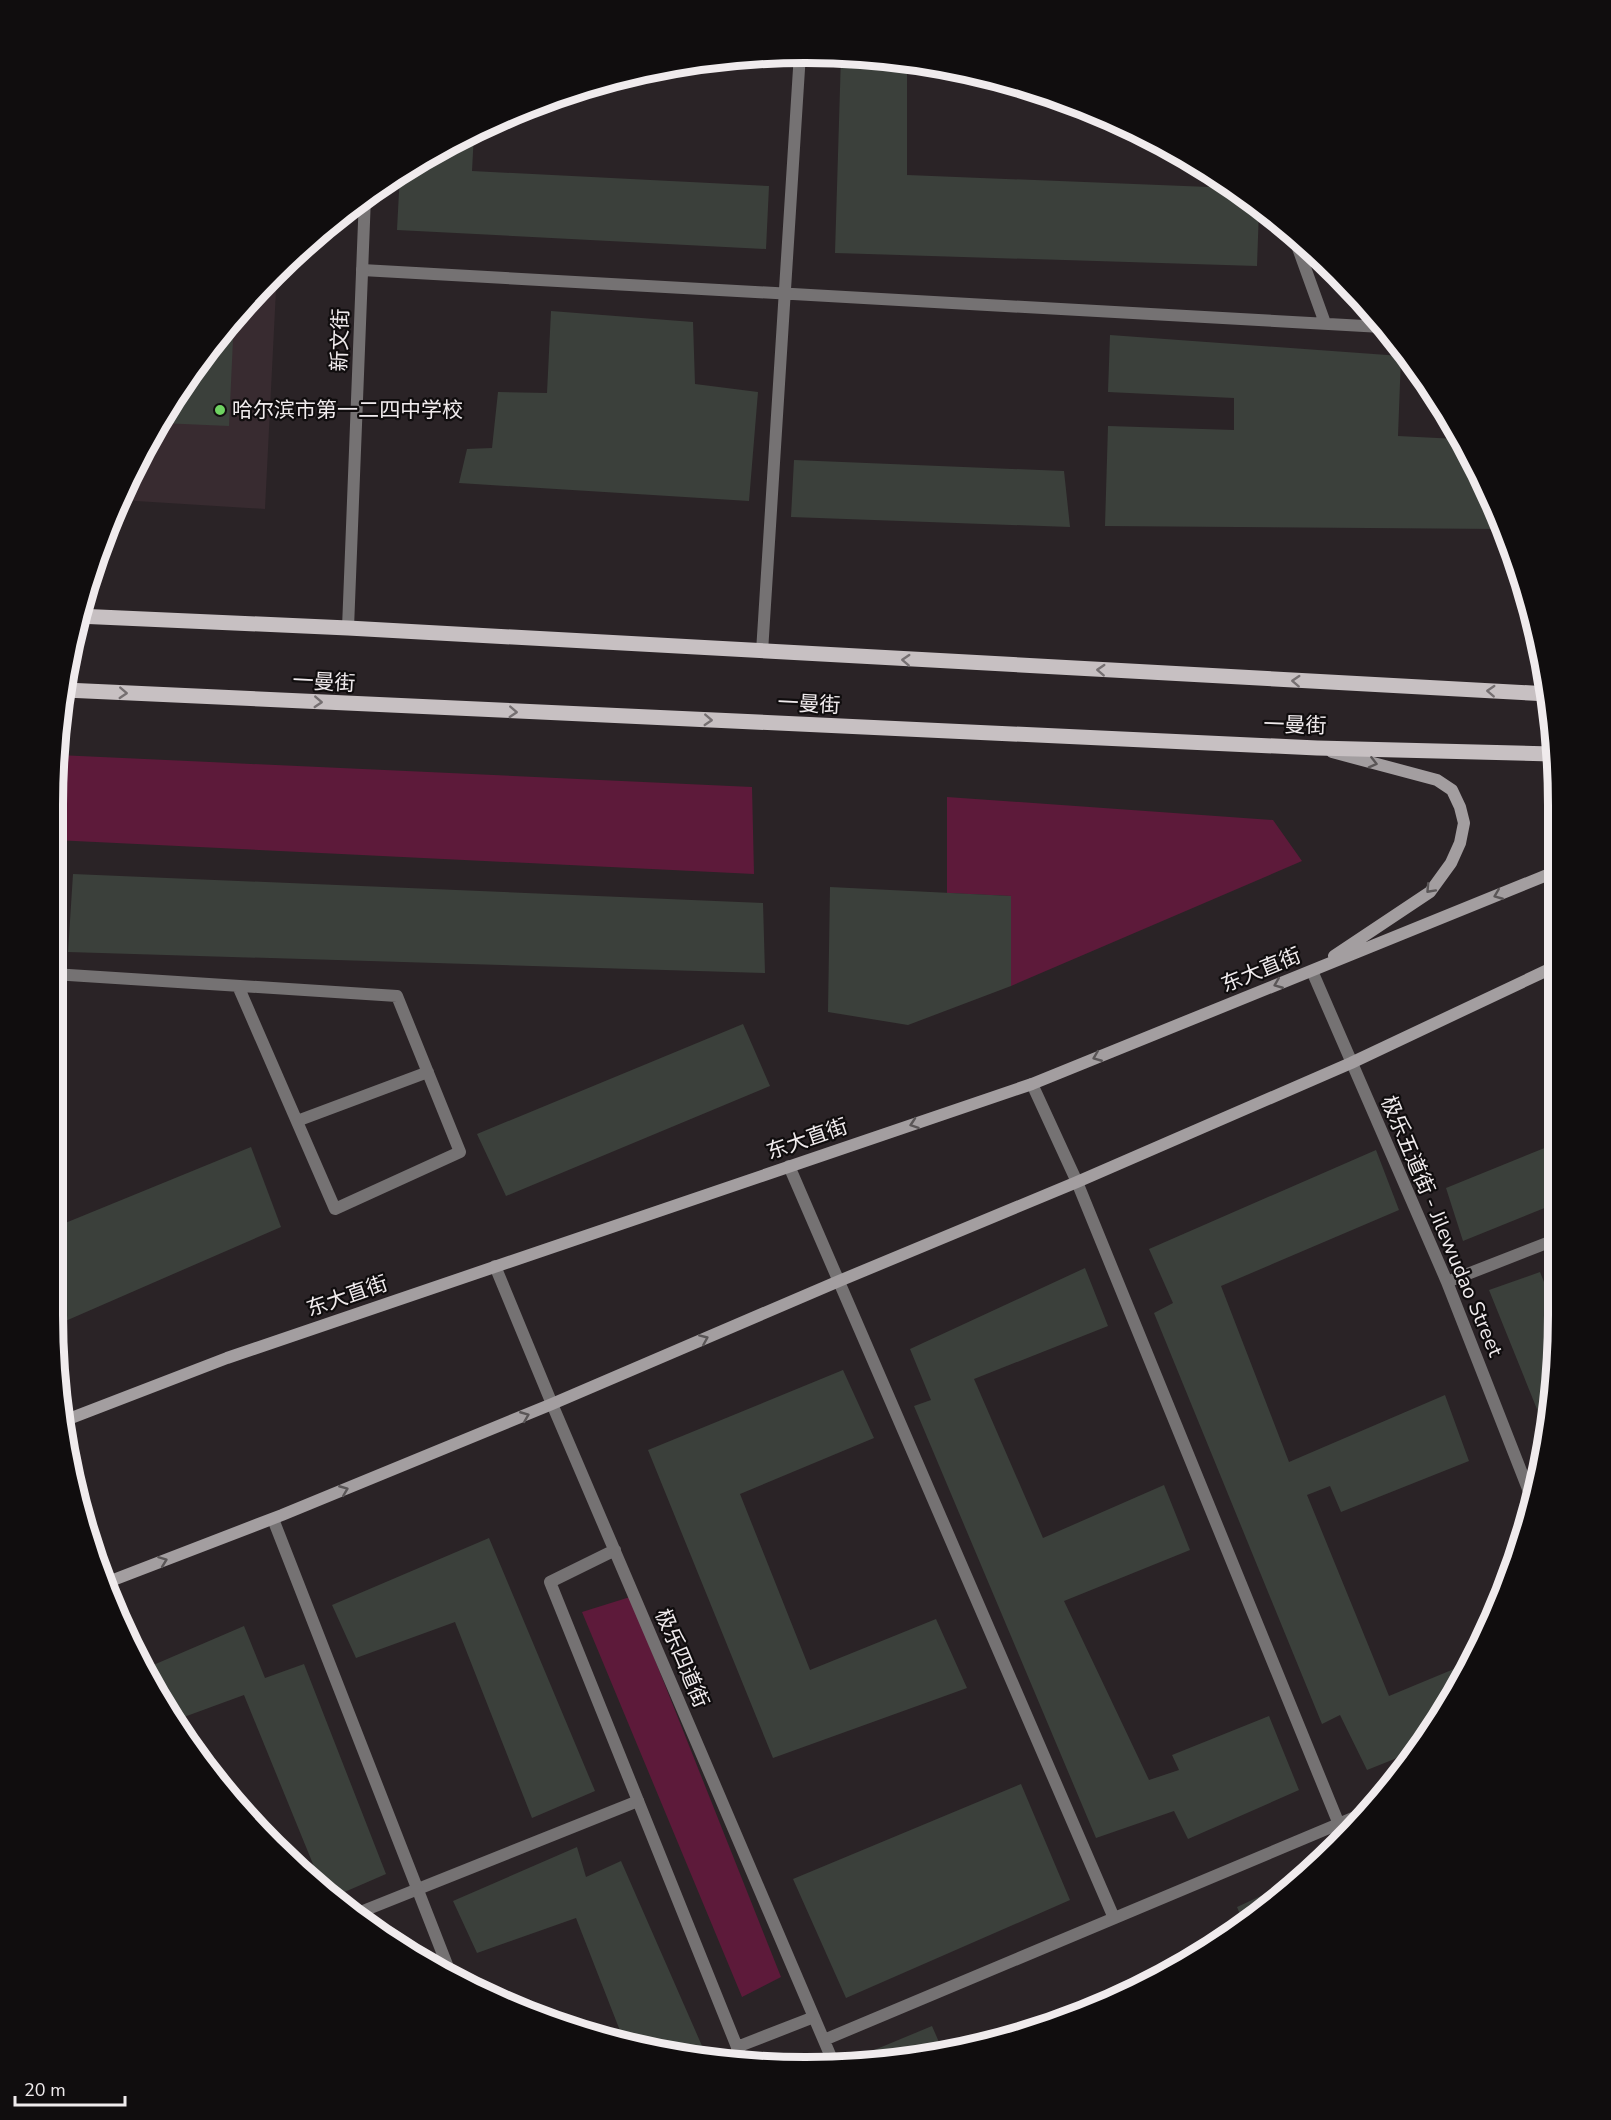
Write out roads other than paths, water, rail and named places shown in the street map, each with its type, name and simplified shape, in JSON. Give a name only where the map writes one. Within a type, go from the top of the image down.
[{"type":"main road","name":"一曼街","points":[[87,616],[348,628],[1539,693]]},
{"type":"main road","name":"一曼街","points":[[72,690],[1317,748],[1546,754]]},
{"type":"main road","points":[[1312,971],[1430,892],[1451,863],[1460,843],[1464,823],[1452,790],[1437,780],[1317,748]]},
{"type":"main road","name":"东大直街","points":[[70,1418],[227,1358],[1032,1084],[1548,875]]},
{"type":"main road","points":[[113,1580],[273,1519],[552,1404],[838,1281],[1077,1182],[1351,1063],[1548,970]]},
{"type":"street","points":[[762,652],[799,63]]},
{"type":"street","name":"新文街","points":[[348,628],[365,208]]},
{"type":"street","points":[[1299,250],[1325,324]]},
{"type":"street","points":[[362,270],[1373,327]]},
{"type":"street","name":"极乐五道街 - Jilewudao Street","points":[[1312,971],[1447,1282],[1527,1487]]},
{"type":"street","points":[[63,975],[397,996],[460,1152],[335,1209],[238,986]]},
{"type":"street","points":[[297,1121],[428,1072]]},
{"type":"street","points":[[1032,1084],[1077,1182],[1341,1829]]},
{"type":"street","points":[[789,1166],[1114,1918]]},
{"type":"street","points":[[1447,1282],[1548,1243]]},
{"type":"street","name":"极乐四道街","points":[[495,1266],[831,2056]]},
{"type":"street","points":[[273,1519],[446,1964]]},
{"type":"street","points":[[615,1550],[550,1582],[740,2053],[814,2017]]},
{"type":"street","points":[[363,1911],[638,1801]]},
{"type":"street","points":[[824,2040],[1351,1818]]},
{"type":"place","name":"哈尔滨市第一二四中学校","points":[[220,410]]}]
